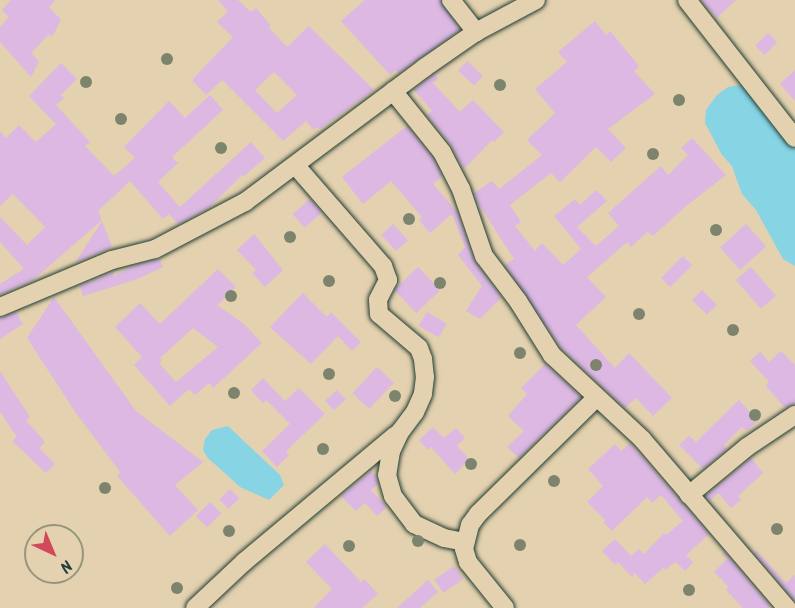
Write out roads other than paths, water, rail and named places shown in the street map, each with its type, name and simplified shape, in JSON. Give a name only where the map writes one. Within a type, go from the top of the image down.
[{"type":"street","points":[[451,0],[476,32]]},
{"type":"street","points":[[0,307],[112,260],[155,249],[245,202],[476,32],[536,0]]},
{"type":"street","points":[[687,0],[795,138]]},
{"type":"street","points":[[393,92],[442,152],[451,168],[484,256],[519,301],[552,355],[634,431],[787,608]]},
{"type":"street","points":[[296,165],[383,266],[388,280],[378,300],[379,314],[419,348],[423,359],[426,377],[423,394],[391,451],[387,475],[393,496],[414,524],[444,538],[465,542]]},
{"type":"street","points":[[506,608],[468,562],[465,542],[470,525],[478,514],[596,398]]},
{"type":"street","points":[[690,495],[747,447],[795,415]]},
{"type":"street","points":[[195,608],[252,555],[400,432]]},
{"type":"water","points":[[740,85],[753,93],[795,144],[795,266],[783,259],[756,210],[742,194],[732,166],[722,155],[705,123],[706,110],[717,95],[728,87]]},
{"type":"water","points":[[228,426],[280,475],[284,485],[269,500],[240,487],[208,458],[203,450],[205,439],[212,430]]}]
